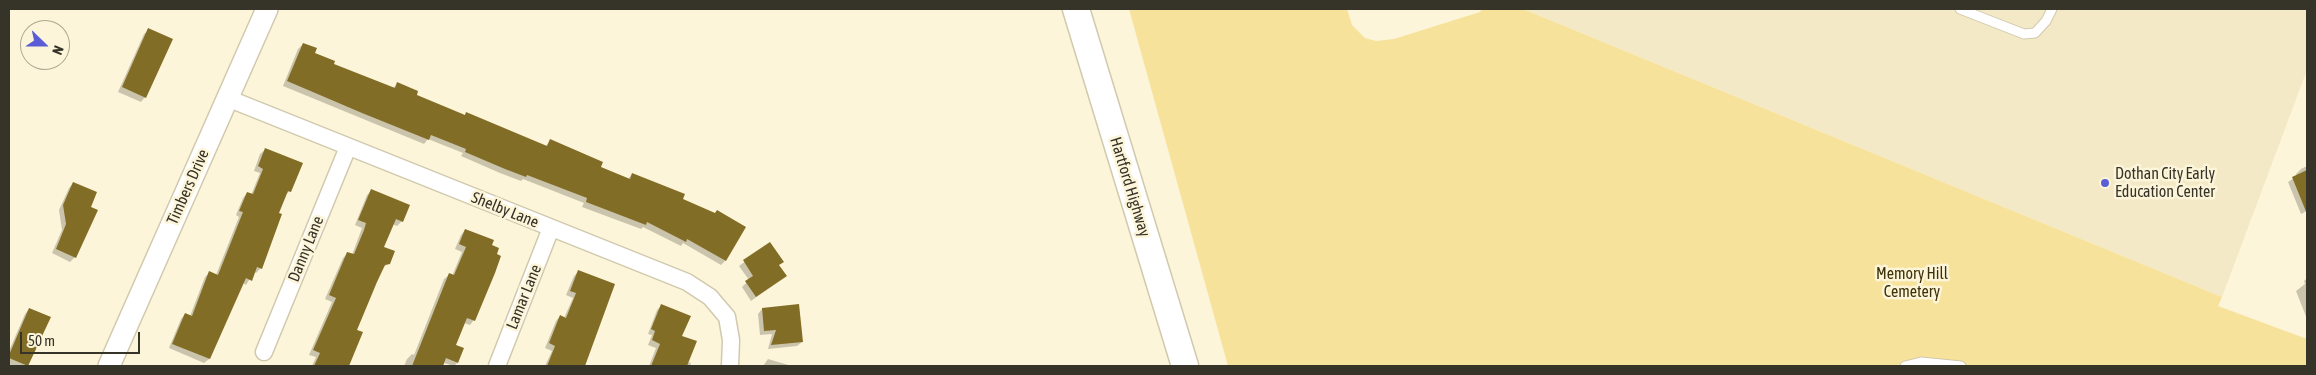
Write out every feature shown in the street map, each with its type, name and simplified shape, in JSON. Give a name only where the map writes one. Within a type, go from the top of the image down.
[{"type":"main road","name":"Hartford Highway","points":[[1076,9],[1185,366]]},
{"type":"street","name":"Timbers Drive","points":[[109,366],[267,9]]},
{"type":"street","name":"Shelby Lane","points":[[227,98],[687,282],[710,297],[727,317],[731,340],[730,366]]},
{"type":"street","name":"Danny Lane","points":[[264,352],[348,147]]},
{"type":"street","name":"Lamar Lane","points":[[496,366],[551,228]]},
{"type":"lane","points":[[1960,9],[2024,34],[2034,33],[2046,21],[2052,9]]},
{"type":"lane","points":[[1905,366],[1921,362],[1961,366]]},
{"type":"shaded area","name":"Dothan City Early Education Center","points":[[1523,9],[2307,9],[2307,70],[2222,297]]},
{"type":"green space","name":"Memory Hill Cemetery","points":[[1129,9],[1347,9],[1352,25],[1365,38],[1376,41],[1394,39],[1480,12],[1482,9],[1523,9],[2222,297],[2218,306],[2307,339],[2307,366],[1228,366]]},
{"type":"building","points":[[148,28],[173,39],[146,98],[122,87]]},
{"type":"building","points":[[303,43],[317,48],[315,53],[335,61],[334,64],[395,88],[397,82],[418,91],[417,95],[465,115],[466,112],[547,146],[550,139],[603,162],[601,167],[630,179],[632,173],[685,194],[683,199],[715,213],[717,210],[746,227],[726,261],[687,239],[686,242],[647,222],[646,225],[586,202],[587,198],[527,175],[526,177],[505,169],[465,152],[466,149],[431,135],[429,140],[362,113],[287,81]]},
{"type":"building","points":[[265,148],[303,163],[291,192],[288,191],[279,213],[282,214],[262,269],[257,267],[252,281],[246,278],[210,359],[172,344],[185,313],[192,316],[209,271],[218,275],[243,212],[239,211],[247,192],[253,194],[263,169],[258,166]]},
{"type":"building","points":[[2307,170],[2307,214],[2292,177]]},
{"type":"building","points":[[73,182],[97,192],[91,207],[98,210],[76,258],[56,249],[66,224],[63,205]]},
{"type":"building","points":[[371,189],[410,205],[403,222],[396,219],[384,247],[395,251],[390,264],[385,265],[357,330],[363,332],[349,366],[314,366],[320,353],[313,350],[336,298],[329,295],[347,252],[354,254],[364,230],[366,223],[358,220]]},
{"type":"building","points":[[465,229],[494,240],[492,245],[499,248],[497,254],[501,256],[495,273],[475,321],[467,318],[456,345],[464,348],[458,363],[446,358],[443,366],[412,366],[449,273],[454,275],[466,247],[459,244]]},
{"type":"building","points":[[770,242],[784,262],[779,265],[787,276],[756,297],[745,281],[753,276],[743,260]]},
{"type":"building","points":[[578,270],[615,284],[585,366],[547,366],[555,346],[549,343],[560,315],[566,318],[576,293],[570,291]]},
{"type":"building","points":[[661,304],[691,316],[682,336],[697,341],[687,366],[651,366],[660,344],[652,340],[655,331],[651,329]]},
{"type":"building","points":[[799,304],[803,342],[771,345],[776,330],[764,331],[762,308]]},
{"type":"building","points":[[29,308],[51,317],[28,366],[9,358],[9,355]]},
{"type":"place","name":"Dothan City Early Education Center","points":[[2105,183]]}]
